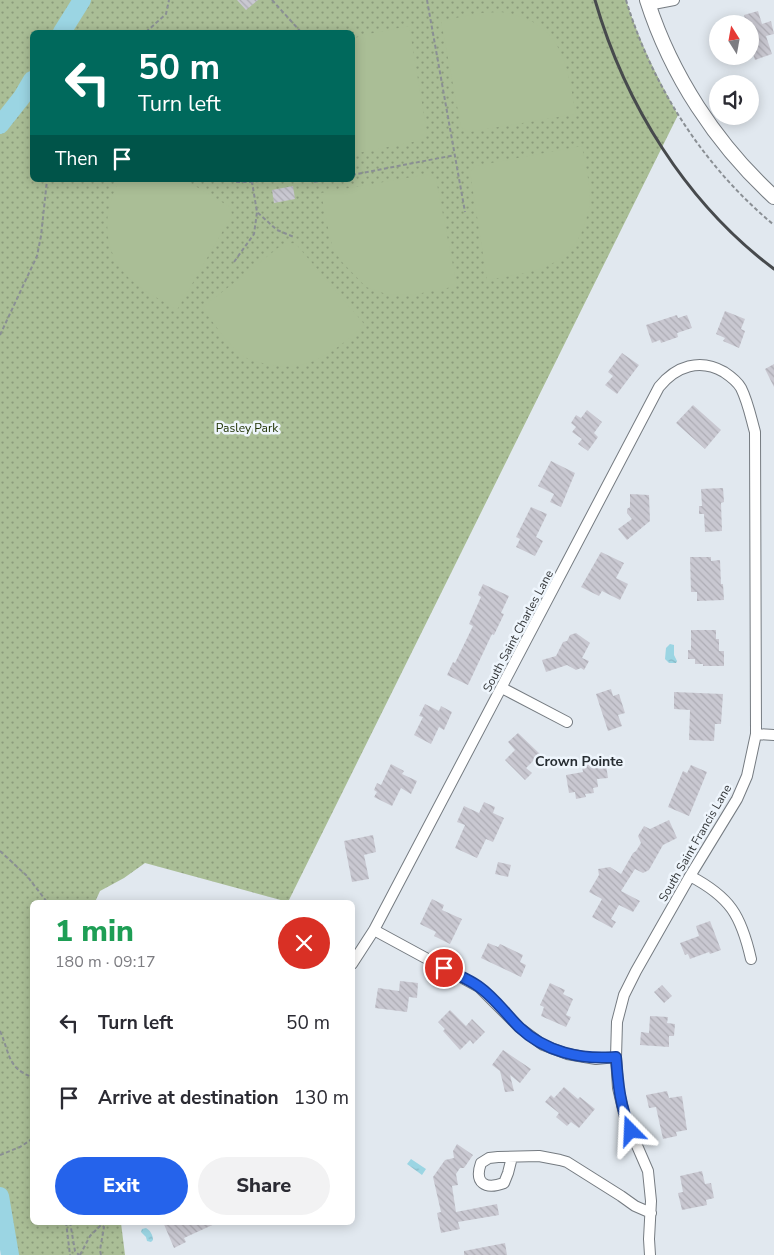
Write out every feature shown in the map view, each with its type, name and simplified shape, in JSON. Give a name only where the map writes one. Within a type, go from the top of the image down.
[{"type":"main road","points":[[648,2],[671,59],[694,101],[730,151],[760,185],[774,197]]},
{"type":"street","points":[[648,2],[674,0]]},
{"type":"street","name":"South Saint Charles Lane","points":[[355,959],[374,930],[659,387],[666,378],[678,371],[689,366],[702,364]]},
{"type":"street","name":"South Saint Francis Lane","points":[[650,1255],[651,1201],[648,1171],[625,1118],[618,1088],[616,1057],[617,1022],[624,995],[636,970],[737,799],[747,776],[756,734],[755,432],[749,408],[740,386],[725,373],[710,365],[702,364]]},
{"type":"street","points":[[502,688],[567,722]]},
{"type":"street","points":[[756,734],[774,735]]},
{"type":"street","points":[[690,876],[710,887],[725,899],[738,918],[747,939],[751,959]]},
{"type":"street","points":[[374,930],[479,987],[520,1028],[543,1045],[567,1054],[596,1059],[616,1057]]},
{"type":"street","points":[[512,1157],[539,1156],[566,1162],[634,1206],[650,1213]]},
{"type":"path","points":[[148,30],[166,14],[169,0]]},
{"type":"path","points":[[272,0],[299,30]]},
{"type":"path","points":[[427,0],[465,212]]},
{"type":"path","points":[[626,0],[644,51],[678,115],[695,140],[727,179],[774,225]]},
{"type":"path","points":[[355,174],[455,155]]},
{"type":"path","points":[[0,335],[37,256],[47,182]]},
{"type":"path","points":[[234,262],[254,234],[257,212],[252,182],[235,182]]},
{"type":"path","points":[[257,212],[277,230],[294,237]]},
{"type":"path","points":[[0,851],[27,876],[46,900]]},
{"type":"path","points":[[0,1031],[11,1063],[23,1074],[30,1076]]},
{"type":"path","points":[[0,1155],[30,1140]]},
{"type":"path","points":[[66,1225],[70,1255]]},
{"type":"path","points":[[71,1225],[75,1251],[80,1255],[90,1236],[101,1225],[104,1227],[100,1250],[101,1255]]},
{"type":"green space","name":"Pasley Park","points":[[0,0],[626,0],[649,59],[678,115],[289,900],[281,900],[145,863],[124,878],[100,891],[96,900],[30,900],[30,1225],[121,1225],[125,1255],[10,1255],[0,1196]]},
{"type":"green space","points":[[501,12],[521,17],[537,25],[549,35],[558,47],[569,78],[576,114],[469,132],[461,127],[441,21],[480,13]]},
{"type":"green space","points":[[409,26],[427,133],[423,140],[355,154],[355,38]]},
{"type":"green space","points":[[582,146],[590,203],[583,229],[576,243],[566,254],[543,268],[487,280],[470,172],[475,166]]},
{"type":"green space","points":[[429,174],[436,179],[457,286],[412,295],[386,294],[366,287],[342,262],[334,250],[321,193]]},
{"type":"green space","points":[[119,182],[188,182],[230,207],[232,215],[177,310],[131,280],[121,270],[114,258],[110,245],[107,219],[114,192]]},
{"type":"green space","points":[[295,243],[365,325],[331,351],[308,363],[295,366],[281,366],[250,360],[233,347],[202,308],[283,244]]},
{"type":"water","points":[[670,644],[674,645],[676,663],[669,663],[665,659],[666,648]]},
{"type":"water","points":[[411,1159],[426,1169],[422,1175],[407,1164]]},
{"type":"water","points":[[146,1228],[152,1235],[153,1240],[151,1242],[147,1241],[141,1232],[142,1229]]},
{"type":"building","points":[[237,0],[258,0],[246,10]]},
{"type":"building","points":[[758,11],[762,24],[771,21],[774,34],[766,36],[772,54],[759,59],[759,15],[744,15]]},
{"type":"building","points":[[293,186],[295,199],[274,203],[272,190]]},
{"type":"building","points":[[725,311],[745,319],[741,329],[745,331],[739,348],[723,341],[725,338],[716,334]]},
{"type":"building","points":[[677,315],[678,318],[687,315],[692,328],[677,333],[678,337],[661,343],[660,340],[652,343],[646,325]]},
{"type":"building","points":[[622,353],[639,365],[617,394],[605,385],[613,376],[608,372]]},
{"type":"building","points":[[774,364],[774,387],[765,369]]},
{"type":"building","points":[[693,405],[721,430],[705,449],[676,423]]},
{"type":"building","points":[[587,410],[602,422],[594,433],[598,437],[588,451],[578,444],[582,439],[572,432],[576,427],[571,423],[576,415],[581,418]]},
{"type":"building","points":[[551,461],[575,473],[561,507],[550,502],[554,494],[538,486]]},
{"type":"building","points":[[723,488],[724,502],[721,503],[722,531],[705,532],[704,514],[699,514],[699,506],[702,506],[701,489]]},
{"type":"building","points":[[630,494],[649,495],[650,521],[627,540],[618,529],[632,519],[627,513],[627,509],[630,507]]},
{"type":"building","points":[[531,507],[547,514],[536,537],[543,541],[535,556],[516,547],[520,539],[516,537]]},
{"type":"building","points":[[601,552],[624,563],[616,578],[628,584],[620,600],[602,591],[599,596],[581,587]]},
{"type":"building","points":[[690,557],[711,557],[711,561],[720,560],[724,600],[697,601],[697,592],[691,592]]},
{"type":"building","points":[[483,584],[509,596],[501,613],[504,614],[494,635],[492,634],[468,685],[447,675],[473,626],[469,624],[481,597],[478,595]]},
{"type":"building","points":[[691,630],[716,630],[716,639],[719,639],[719,651],[724,651],[724,666],[703,666],[703,664],[695,664],[695,659],[688,659],[688,650],[691,650]]},
{"type":"building","points":[[576,633],[590,643],[582,658],[589,661],[584,670],[581,668],[576,670],[567,665],[546,672],[542,660],[556,656],[563,642],[567,641],[570,635]]},
{"type":"building","points":[[611,689],[613,696],[619,694],[625,713],[618,715],[622,726],[608,731],[596,694]]},
{"type":"building","points":[[674,692],[723,694],[721,724],[715,724],[714,741],[689,740],[690,710],[674,709]]},
{"type":"building","points":[[425,704],[439,711],[441,706],[452,712],[444,730],[439,727],[431,744],[414,735],[423,717],[419,716]]},
{"type":"building","points":[[518,733],[540,754],[526,768],[532,773],[525,780],[505,760],[515,750],[508,742]]},
{"type":"building","points":[[594,758],[595,766],[606,765],[608,778],[597,779],[598,787],[593,788],[594,793],[585,794],[586,797],[576,799],[575,792],[569,793],[566,775],[583,772],[581,761]]},
{"type":"building","points":[[391,764],[404,771],[402,774],[417,781],[411,794],[401,788],[392,806],[374,797],[377,792],[374,790],[377,783],[381,785]]},
{"type":"building","points":[[691,765],[707,772],[689,816],[668,807],[683,771],[687,773]]},
{"type":"building","points":[[484,802],[495,807],[493,813],[504,818],[493,842],[486,839],[477,858],[455,848],[465,825],[457,822],[464,806],[479,813]]},
{"type":"building","points":[[669,820],[677,838],[663,845],[649,870],[643,873],[635,869],[621,891],[640,901],[633,912],[619,905],[611,919],[616,922],[612,928],[592,917],[602,899],[589,892],[599,875],[598,869],[610,867],[621,874],[641,843],[638,836],[644,826],[650,829]]},
{"type":"building","points":[[373,835],[376,852],[364,855],[369,879],[352,882],[344,841]]},
{"type":"building","points":[[498,862],[511,865],[508,877],[495,874]]},
{"type":"building","points":[[432,899],[444,905],[442,910],[462,919],[450,944],[434,936],[436,932],[420,924]]},
{"type":"building","points":[[710,921],[721,950],[690,959],[688,954],[685,955],[680,943],[699,936],[696,926]]},
{"type":"building","points":[[488,943],[498,947],[500,944],[523,955],[520,962],[526,965],[521,977],[481,958]]},
{"type":"building","points":[[400,981],[418,983],[417,998],[409,997],[407,1012],[375,1008],[378,988],[399,991]]},
{"type":"building","points":[[550,983],[565,990],[563,994],[573,999],[566,1015],[571,1017],[566,1027],[541,1016],[544,1007],[540,1005]]},
{"type":"building","points":[[662,985],[672,996],[664,1003],[654,992]]},
{"type":"building","points":[[450,1010],[466,1026],[472,1019],[485,1032],[473,1044],[470,1040],[460,1050],[443,1031],[445,1029],[438,1022]]},
{"type":"building","points":[[650,1016],[668,1017],[667,1023],[675,1024],[674,1036],[669,1036],[669,1047],[640,1045],[641,1032],[649,1033]]},
{"type":"building","points":[[503,1050],[531,1069],[520,1083],[510,1075],[514,1091],[505,1092],[500,1071],[492,1065]]},
{"type":"building","points":[[564,1087],[578,1099],[580,1097],[595,1109],[579,1128],[571,1122],[567,1126],[556,1117],[559,1113],[545,1102],[551,1095],[554,1098]]},
{"type":"building","points":[[667,1091],[669,1098],[682,1096],[687,1130],[676,1132],[677,1136],[663,1139],[656,1107],[649,1108],[646,1095]]},
{"type":"building","points":[[457,1144],[473,1155],[464,1168],[460,1168],[456,1174],[458,1185],[452,1186],[456,1212],[497,1204],[499,1215],[458,1222],[460,1229],[441,1233],[437,1213],[441,1212],[433,1177],[445,1160],[454,1158],[453,1151]]},
{"type":"building","points":[[702,1171],[705,1184],[711,1183],[714,1198],[706,1200],[707,1205],[682,1210],[678,1193],[683,1192],[680,1176]]},
{"type":"building","points":[[164,1225],[212,1225],[184,1238],[186,1242],[174,1248]]},
{"type":"building","points":[[505,1243],[507,1255],[464,1255],[464,1251]]},
{"type":"waterway","points":[[63,30],[82,0]]},
{"type":"waterway","points":[[0,125],[30,83]]},
{"type":"waterway","points":[[0,1196],[10,1255]]},
{"type":"railway","points":[[595,0],[623,77],[663,149],[713,214],[742,243],[774,269]]},
{"type":"district","name":"Crown Pointe","points":[[579,761]]},
{"type":"route","points":[[444,968],[479,987],[520,1028],[543,1045],[567,1054],[596,1059],[616,1057],[618,1088],[625,1118],[631,1131]]}]
